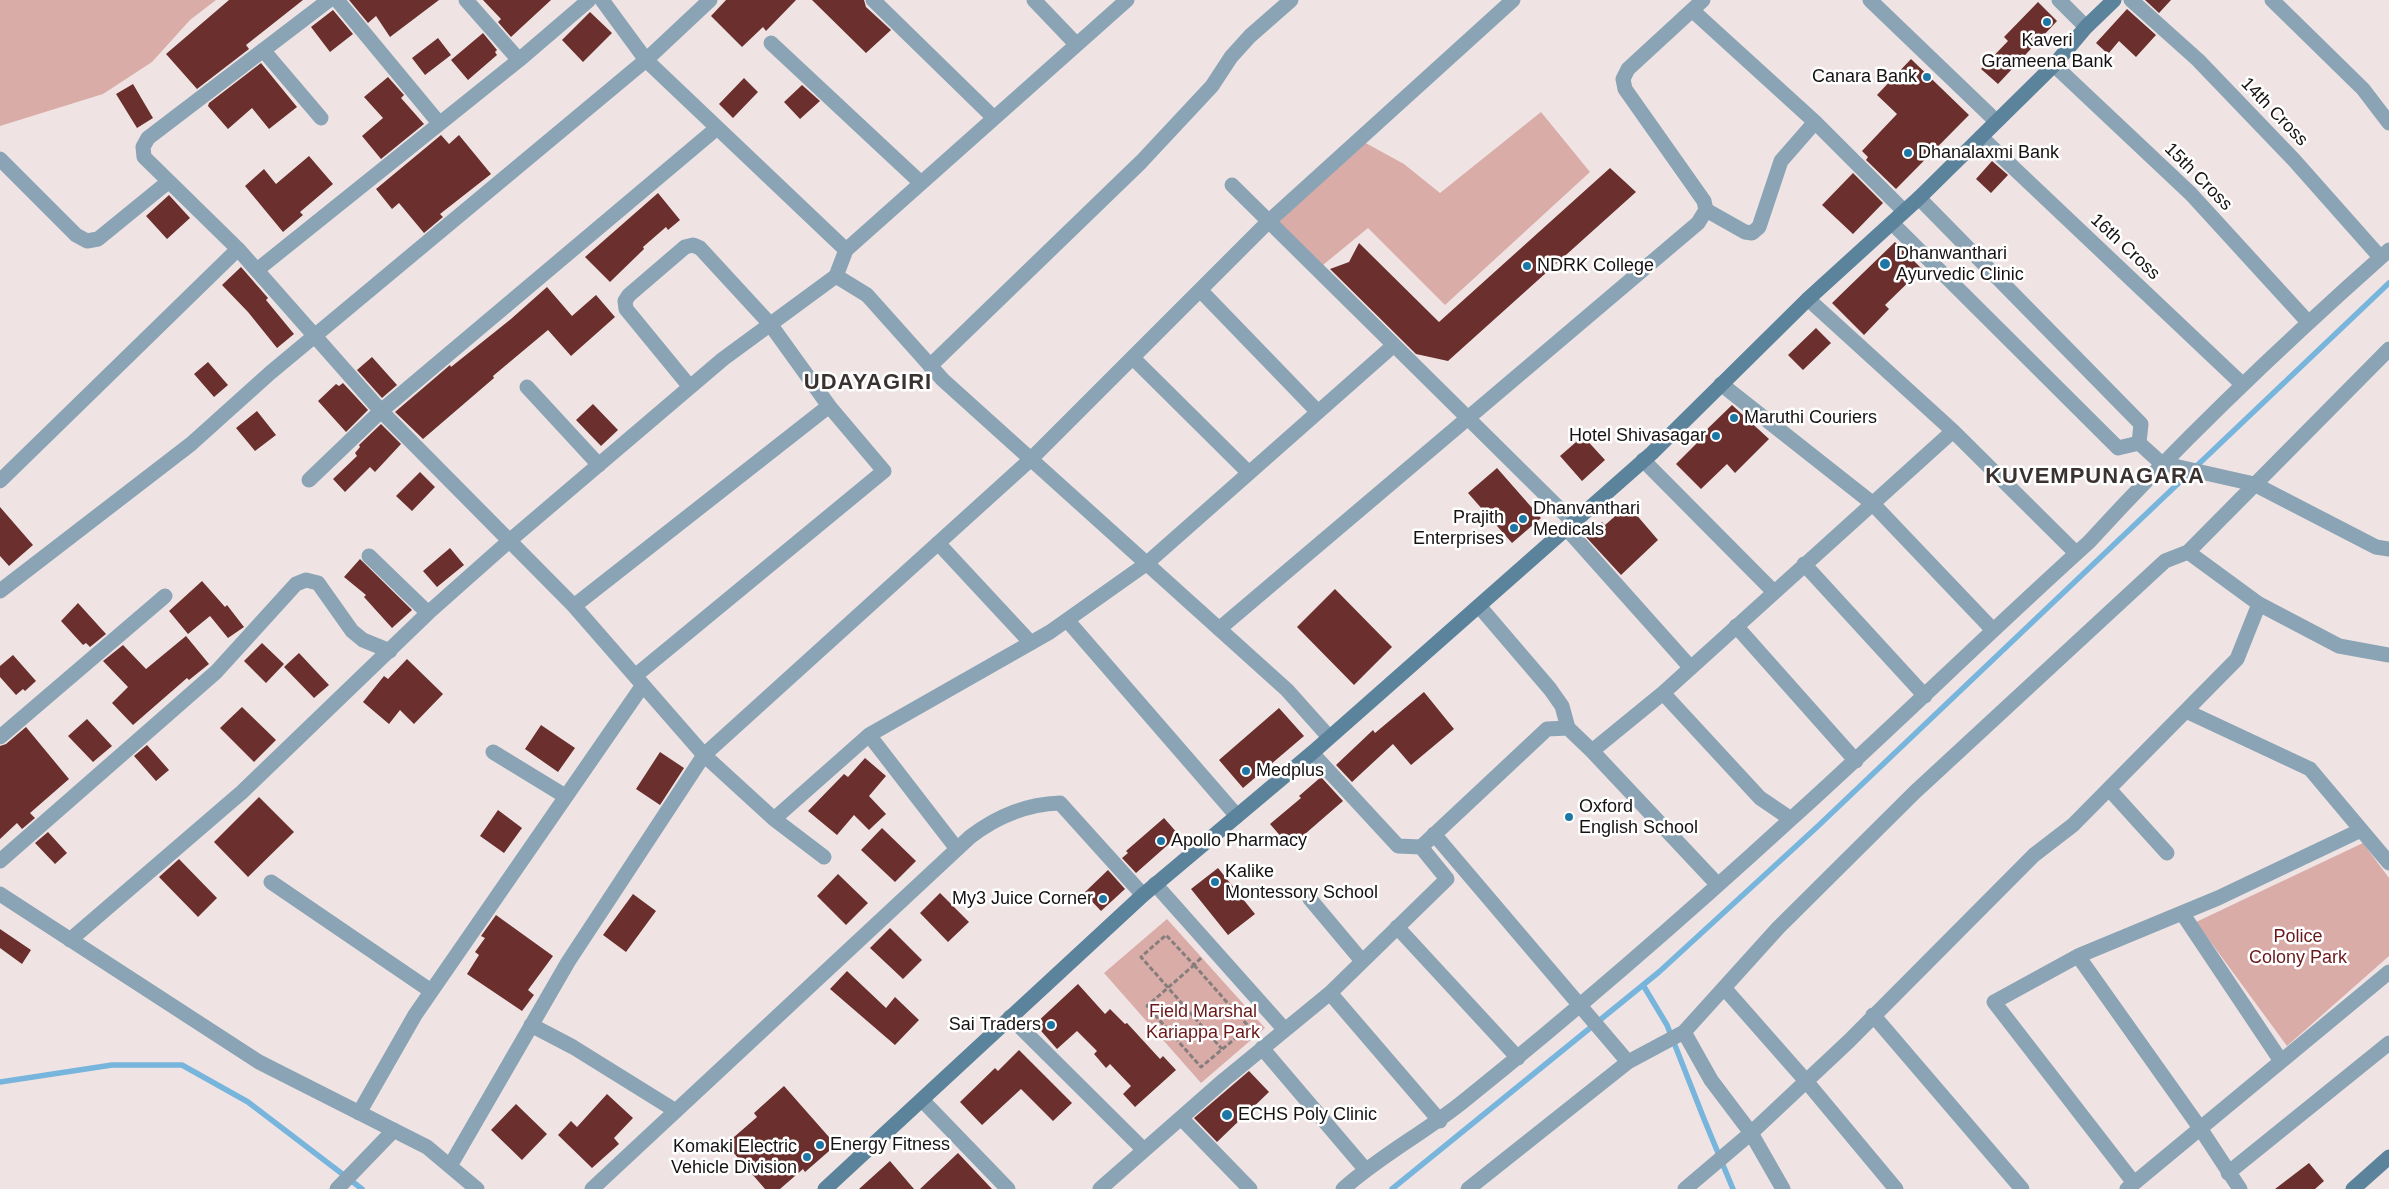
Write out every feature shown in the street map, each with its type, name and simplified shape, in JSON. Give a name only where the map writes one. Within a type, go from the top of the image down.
[{"type":"street","points":[[328,0],[148,138],[143,147],[144,157],[238,249],[381,411],[508,542],[574,606],[704,755],[774,819],[824,857]]},
{"type":"street","points":[[337,0],[439,123]]},
{"type":"street","points":[[466,0],[519,60]]},
{"type":"street","points":[[565,0],[574,12]]},
{"type":"street","points":[[257,270],[519,60],[589,0]]},
{"type":"street","points":[[602,0],[646,60],[846,250]]},
{"type":"street","points":[[0,591],[191,444],[316,336],[646,60],[710,0]]},
{"type":"street","points":[[874,0],[994,118]]},
{"type":"street","points":[[1034,0],[1076,44]]},
{"type":"street","points":[[70,940],[242,792],[428,613],[508,542],[723,359],[836,276],[846,250],[1127,0]]},
{"type":"street","points":[[930,366],[1141,162],[1212,86],[1231,57],[1250,36],[1291,0]]},
{"type":"street","points":[[450,1166],[568,962],[704,755],[1030,460],[1134,359],[1268,222],[1513,0]]},
{"type":"street","points":[[1870,0],[1996,121]]},
{"type":"street","points":[[2059,0],[2086,27]]},
{"type":"street","points":[[825,1189],[1155,884],[1312,753],[1643,460],[1808,299],[1919,198],[2054,65],[2086,27],[2114,0]]},
{"type":"street","name":"14th Cross","points":[[2131,0],[2198,60],[2385,254]]},
{"type":"street","points":[[2272,0],[2363,89],[2389,123]]},
{"type":"street","points":[[1219,629],[1698,223],[1706,210],[1704,201],[1626,89],[1623,79],[1628,69],[1698,6],[1904,210]]},
{"type":"street","points":[[771,43],[921,183]]},
{"type":"street","points":[[264,50],[321,118]]},
{"type":"street","name":"15th Cross","points":[[2054,65],[2191,194],[2308,322]]},
{"type":"street","points":[[1706,210],[1745,232],[1752,233],[1759,227],[1781,161],[1787,151],[1815,122]]},
{"type":"street","points":[[309,480],[381,411],[717,128]]},
{"type":"street","name":"16th Cross","points":[[1981,137],[2242,384]]},
{"type":"street","points":[[0,159],[76,235],[87,241],[98,239],[168,182]]},
{"type":"street","points":[[1232,185],[1467,417],[1569,525],[1690,668]]},
{"type":"street","points":[[1919,198],[2141,424],[2140,443],[2161,463],[2254,484],[2376,547],[2389,549]]},
{"type":"street","points":[[1892,223],[2118,448],[2140,443]]},
{"type":"street","points":[[360,1113],[431,991],[565,796],[639,680],[884,471],[829,406],[770,324],[700,248],[693,245],[685,247],[629,295],[625,302],[626,309],[690,387]]},
{"type":"street","points":[[0,481],[238,249]]},
{"type":"street","points":[[1343,1189],[1366,1169],[1440,1121],[1518,1058],[1585,1011],[1718,885],[1925,696],[2076,553],[2161,463],[2242,384],[2385,254]]},
{"type":"street","points":[[836,276],[867,295],[943,380],[1287,690],[1330,737]]},
{"type":"street","points":[[1201,291],[1318,412]]},
{"type":"street","points":[[1808,299],[1953,431],[2076,553]]},
{"type":"street","points":[[774,819],[869,735],[1031,643],[1146,564],[1394,345]]},
{"type":"street","points":[[1468,1189],[1628,1062],[1665,1044],[1682,1033],[1725,989],[1778,928],[1922,786],[2166,561],[2188,552],[2389,349]]},
{"type":"street","points":[[1134,359],[1249,473]]},
{"type":"street","points":[[1721,384],[1872,503],[1993,630]]},
{"type":"street","points":[[527,388],[599,465]]},
{"type":"street","points":[[574,606],[829,406]]},
{"type":"street","points":[[1592,751],[1663,693],[1953,431]]},
{"type":"street","points":[[1643,460],[1774,592]]},
{"type":"street","points":[[938,543],[1031,643]]},
{"type":"street","points":[[2188,552],[2260,604],[2339,646],[2389,655]]},
{"type":"street","points":[[369,556],[428,613]]},
{"type":"street","points":[[1804,564],[1925,696]]},
{"type":"street","points":[[0,861],[216,672],[296,584],[306,580],[318,583],[352,631],[363,640],[390,651]]},
{"type":"street","points":[[0,737],[165,596]]},
{"type":"street","points":[[1685,1189],[1751,1133],[1806,1081],[2034,855],[2073,825],[2186,711],[2237,659],[2260,604]]},
{"type":"street","points":[[1478,606],[1550,689],[1562,706],[1568,728],[1718,885]]},
{"type":"street","points":[[1067,620],[1237,816]]},
{"type":"street","points":[[1736,626],[1856,761]]},
{"type":"street","points":[[1663,693],[1760,798],[1791,820]]},
{"type":"street","points":[[2186,711],[2310,769],[2389,864]]},
{"type":"street","points":[[1420,848],[1547,729],[1568,728]]},
{"type":"street","points":[[869,735],[957,850]]},
{"type":"street","points":[[493,752],[565,796]]},
{"type":"street","points":[[1110,1186],[1144,1150],[1262,1048],[1330,993],[1447,879],[1420,848],[1398,846],[1312,753]]},
{"type":"street","points":[[2109,789],[2167,853]]},
{"type":"street","points":[[592,1189],[988,823],[1041,803],[1060,803],[1143,895]]},
{"type":"street","points":[[2361,830],[2218,898],[2078,956],[1994,1002],[2130,1186],[2389,972]]},
{"type":"street","points":[[1434,834],[1628,1062]]},
{"type":"street","points":[[271,882],[431,991]]},
{"type":"street","points":[[1155,884],[1285,1030]]},
{"type":"street","points":[[0,894],[259,1062],[427,1146],[477,1189]]},
{"type":"street","points":[[1310,900],[1362,961]]},
{"type":"street","points":[[2182,913],[2282,1061]]},
{"type":"street","points":[[1397,927],[1518,1058]]},
{"type":"street","points":[[2078,956],[2200,1128],[2240,1189]]},
{"type":"street","points":[[1725,989],[1806,1081],[1896,1189]]},
{"type":"street","points":[[1330,993],[1440,1121]]},
{"type":"street","points":[[1873,1015],[2022,1189]]},
{"type":"street","points":[[1010,1017],[1144,1150]]},
{"type":"street","points":[[531,1026],[573,1047],[676,1111]]},
{"type":"street","points":[[1682,1033],[1711,1080],[1751,1133],[1783,1189]]},
{"type":"street","points":[[2228,1173],[2389,1043]]},
{"type":"street","points":[[1262,1048],[1366,1169]]},
{"type":"street","points":[[922,1100],[1008,1189]]},
{"type":"street","points":[[1181,1118],[1250,1189]]},
{"type":"street","points":[[337,1189],[394,1130]]},
{"type":"street","points":[[2353,1189],[2389,1158]]},
{"type":"path","points":[[1194,965],[1168,988],[1147,1006],[1201,1067],[1249,1027],[1194,965],[1166,935],[1141,957],[1168,988],[1222,1049]]},
{"type":"green space","points":[[0,0],[216,0],[190,20],[152,62],[103,94],[0,126]]},
{"type":"green space","points":[[1541,112],[1590,172],[1445,305],[1368,228],[1323,265],[1279,222],[1362,141],[1404,164],[1440,193]]},
{"type":"green space","name":"Police Colony Park","points":[[2363,843],[2389,878],[2389,956],[2287,1046],[2196,922]]},
{"type":"green space","name":"Field Marshal Kariappa Park","points":[[1167,919],[1265,1028],[1201,1083],[1104,973]]},
{"type":"building","points":[[229,0],[303,0],[246,45],[249,49],[197,89],[166,54]]},
{"type":"building","points":[[349,0],[439,0],[390,37],[376,16],[368,23]]},
{"type":"building","points":[[483,0],[551,0],[511,37],[498,22],[501,19]]},
{"type":"building","points":[[726,0],[796,0],[766,31],[763,27],[742,47],[711,16]]},
{"type":"building","points":[[812,0],[864,0],[866,7],[891,30],[866,53]]},
{"type":"building","points":[[2145,0],[2171,0],[2159,13]]},
{"type":"building","points":[[2038,2],[2057,21],[1998,84],[1981,69],[2008,41],[2004,37]]},
{"type":"building","points":[[2127,9],[2156,35],[2136,57],[2119,41],[2108,54],[2096,43]]},
{"type":"building","points":[[333,10],[353,34],[330,52],[311,27]]},
{"type":"building","points":[[590,12],[612,33],[583,62],[562,40]]},
{"type":"building","points":[[483,33],[497,50],[495,52],[497,55],[468,80],[451,60]]},
{"type":"building","points":[[438,38],[451,55],[425,75],[412,58]]},
{"type":"building","points":[[1911,59],[1969,115],[1896,189],[1866,160],[1868,157],[1862,151],[1897,114],[1877,95]]},
{"type":"building","points":[[261,63],[297,107],[269,129],[252,108],[228,129],[208,106],[209,103]]},
{"type":"building","points":[[388,77],[404,95],[401,98],[424,124],[381,159],[362,136],[383,118],[364,97]]},
{"type":"building","points":[[744,78],[758,92],[733,118],[719,104]]},
{"type":"building","points":[[133,84],[153,118],[137,128],[116,94]]},
{"type":"building","points":[[802,85],[820,101],[800,119],[784,102]]},
{"type":"building","points":[[441,135],[449,144],[459,135],[491,174],[440,214],[443,217],[424,233],[399,203],[392,209],[376,189]]},
{"type":"building","points":[[309,156],[333,184],[300,212],[303,215],[283,232],[245,186],[264,169],[276,184]]},
{"type":"building","points":[[1992,161],[2008,175],[1991,193],[1976,179]]},
{"type":"building","name":"NDRK College","points":[[1610,168],[1636,192],[1448,361],[1416,354],[1330,269],[1349,262],[1359,243],[1439,322]]},
{"type":"building","points":[[1853,173],[1883,203],[1853,234],[1822,205]]},
{"type":"building","points":[[658,193],[680,220],[668,230],[666,227],[643,247],[644,249],[610,282],[585,257]]},
{"type":"building","points":[[169,195],[190,218],[167,239],[146,216]]},
{"type":"building","points":[[1895,242],[1922,269],[1885,305],[1889,309],[1864,335],[1832,303]]},
{"type":"building","points":[[241,267],[268,298],[266,300],[294,334],[277,348],[248,312],[222,285]]},
{"type":"building","points":[[547,287],[572,316],[596,295],[615,317],[571,356],[548,330],[423,439],[395,412],[450,365],[451,367],[511,319]]},
{"type":"building","points":[[1816,328],[1831,343],[1803,370],[1788,355]]},
{"type":"building","points":[[372,357],[397,385],[382,398],[357,370]]},
{"type":"building","points":[[208,362],[228,385],[214,397],[194,374]]},
{"type":"building","points":[[343,383],[368,410],[346,432],[318,401],[336,384],[339,386]]},
{"type":"building","points":[[593,404],[618,430],[601,446],[576,420]]},
{"type":"building","points":[[1732,405],[1769,439],[1735,473],[1727,464],[1701,489],[1676,464],[1702,438],[1700,436]]},
{"type":"building","points":[[257,411],[276,435],[255,451],[236,428]]},
{"type":"building","points":[[381,424],[401,444],[375,472],[370,467],[345,492],[333,479],[357,456],[355,453],[360,447],[359,445]]},
{"type":"building","points":[[1583,436],[1605,460],[1582,481],[1560,456]]},
{"type":"building","points":[[1497,468],[1541,518],[1512,543],[1468,493]]},
{"type":"building","points":[[420,472],[435,487],[412,511],[396,496]]},
{"type":"building","points":[[1628,505],[1658,540],[1621,575],[1586,537],[1602,522],[1605,525]]},
{"type":"building","points":[[0,507],[33,545],[9,566],[0,556]]},
{"type":"building","points":[[450,548],[464,565],[437,587],[423,571]]},
{"type":"building","points":[[360,559],[412,610],[392,628],[364,597],[366,595],[344,577]]},
{"type":"building","points":[[202,581],[225,607],[227,605],[244,627],[228,638],[210,616],[188,634],[169,611]]},
{"type":"building","points":[[1335,589],[1392,647],[1354,685],[1297,627]]},
{"type":"building","points":[[78,603],[106,634],[90,647],[86,643],[83,645],[61,621]]},
{"type":"building","points":[[186,636],[209,664],[189,680],[187,678],[133,725],[112,703],[128,687],[103,661],[123,645],[146,669]]},
{"type":"building","points":[[262,643],[284,664],[266,683],[244,661]]},
{"type":"building","points":[[299,653],[329,685],[314,698],[284,667]]},
{"type":"building","points":[[13,655],[36,681],[25,691],[23,689],[16,695],[0,677],[0,666]]},
{"type":"building","points":[[407,659],[443,694],[414,724],[400,710],[389,724],[363,702],[384,676],[388,679]]},
{"type":"building","points":[[1424,692],[1454,729],[1411,765],[1393,744],[1352,782],[1336,765],[1373,730],[1375,733]]},
{"type":"building","points":[[242,707],[276,740],[254,762],[220,728]]},
{"type":"building","points":[[1279,708],[1304,736],[1243,788],[1219,760]]},
{"type":"building","points":[[87,719],[112,746],[93,762],[68,736]]},
{"type":"building","points":[[541,725],[575,748],[558,772],[525,749]]},
{"type":"building","points":[[26,727],[69,779],[30,813],[35,818],[22,829],[17,823],[0,839],[0,746],[6,744]]},
{"type":"building","points":[[147,745],[169,770],[156,781],[134,756]]},
{"type":"building","points":[[660,752],[684,768],[660,805],[636,789]]},
{"type":"building","points":[[865,758],[886,776],[869,796],[886,814],[869,830],[854,815],[837,835],[808,811],[844,774],[848,777]]},
{"type":"building","points":[[1321,777],[1343,801],[1290,847],[1270,824],[1301,798],[1299,796]]},
{"type":"building","points":[[259,797],[294,832],[248,877],[214,842]]},
{"type":"building","points":[[498,810],[522,828],[504,853],[480,836]]},
{"type":"building","points":[[1164,818],[1179,835],[1136,873],[1122,858],[1128,853],[1126,851]]},
{"type":"building","points":[[882,828],[916,861],[895,882],[861,850]]},
{"type":"building","points":[[48,832],[67,853],[55,864],[35,843]]},
{"type":"building","points":[[179,859],[217,898],[198,917],[159,877]]},
{"type":"building","points":[[1218,868],[1255,914],[1228,935],[1191,889]]},
{"type":"building","points":[[1108,870],[1125,889],[1101,911],[1084,893]]},
{"type":"building","points":[[838,874],[868,903],[846,925],[817,896]]},
{"type":"building","points":[[940,893],[969,922],[948,942],[920,913]]},
{"type":"building","points":[[633,894],[656,911],[626,952],[603,935]]},
{"type":"building","points":[[496,915],[553,956],[528,990],[534,995],[522,1011],[467,974],[479,955],[475,952],[485,938],[481,936]]},
{"type":"building","points":[[890,928],[922,960],[903,979],[870,948]]},
{"type":"building","points":[[0,929],[31,950],[22,964],[0,948]]},
{"type":"building","points":[[847,971],[886,1008],[895,997],[919,1020],[895,1045],[830,989]]},
{"type":"building","points":[[1078,984],[1105,1014],[1110,1009],[1125,1024],[1127,1023],[1160,1059],[1163,1056],[1176,1070],[1135,1107],[1123,1094],[1131,1086],[1110,1064],[1106,1068],[1094,1054],[1097,1051],[1077,1031],[1057,1049],[1035,1024]]},
{"type":"building","points":[[1019,1050],[1072,1103],[1053,1121],[1021,1089],[982,1125],[960,1102],[995,1068],[998,1071]]},
{"type":"building","points":[[1249,1071],[1269,1092],[1217,1142],[1194,1118]]},
{"type":"building","points":[[784,1086],[836,1145],[805,1172],[803,1169],[780,1189],[765,1189],[726,1144],[757,1117],[754,1113]]},
{"type":"building","points":[[607,1094],[633,1118],[614,1138],[619,1144],[592,1168],[558,1135],[571,1121],[577,1127]]},
{"type":"building","points":[[516,1104],[547,1134],[522,1160],[491,1130]]},
{"type":"building","points":[[958,1153],[992,1189],[920,1189]]},
{"type":"building","points":[[890,1161],[914,1189],[859,1189]]},
{"type":"building","points":[[2309,1163],[2324,1181],[2315,1189],[2275,1189]]},
{"type":"waterway","points":[[1392,1189],[1659,972],[1817,827],[2389,283]]},
{"type":"waterway","points":[[1643,985],[1667,1025],[1733,1189]]},
{"type":"waterway","points":[[0,1082],[112,1065],[182,1065],[248,1102],[362,1189]]},
{"type":"place","name":"Kaveri Grameena Bank","points":[[2047,22]]},
{"type":"place","name":"Canara Bank","points":[[1927,77]]},
{"type":"place","name":"Dhanalaxmi Bank","points":[[1908,153]]},
{"type":"place","name":"Dhanwanthari Ayurvedic Clinic","points":[[1885,264]]},
{"type":"place","name":"NDRK College","points":[[1527,266]]},
{"type":"place","name":"Maruthi Couriers","points":[[1734,418]]},
{"type":"place","name":"Hotel Shivasagar","points":[[1716,436]]},
{"type":"place","name":"Dhanvanthari Medicals","points":[[1523,519]]},
{"type":"place","name":"Prajith Enterprises","points":[[1514,528]]},
{"type":"place","name":"Medplus","points":[[1246,771]]},
{"type":"place","name":"Oxford English School","points":[[1569,817]]},
{"type":"place","name":"Apollo Pharmacy","points":[[1161,841]]},
{"type":"place","name":"Kalike Montessory School","points":[[1215,882]]},
{"type":"place","name":"My3 Juice Corner","points":[[1103,899]]},
{"type":"place","name":"Sai Traders","points":[[1051,1025]]},
{"type":"place","name":"ECHS Poly Clinic","points":[[1227,1115]]},
{"type":"place","name":"Energy Fitness","points":[[820,1145]]},
{"type":"place","name":"Komaki Electric Vehicle Division","points":[[807,1157]]},
{"type":"district","name":"UDAYAGIRI","points":[[868,383]]},
{"type":"district","name":"KUVEMPUNAGARA","points":[[2095,477]]}]
